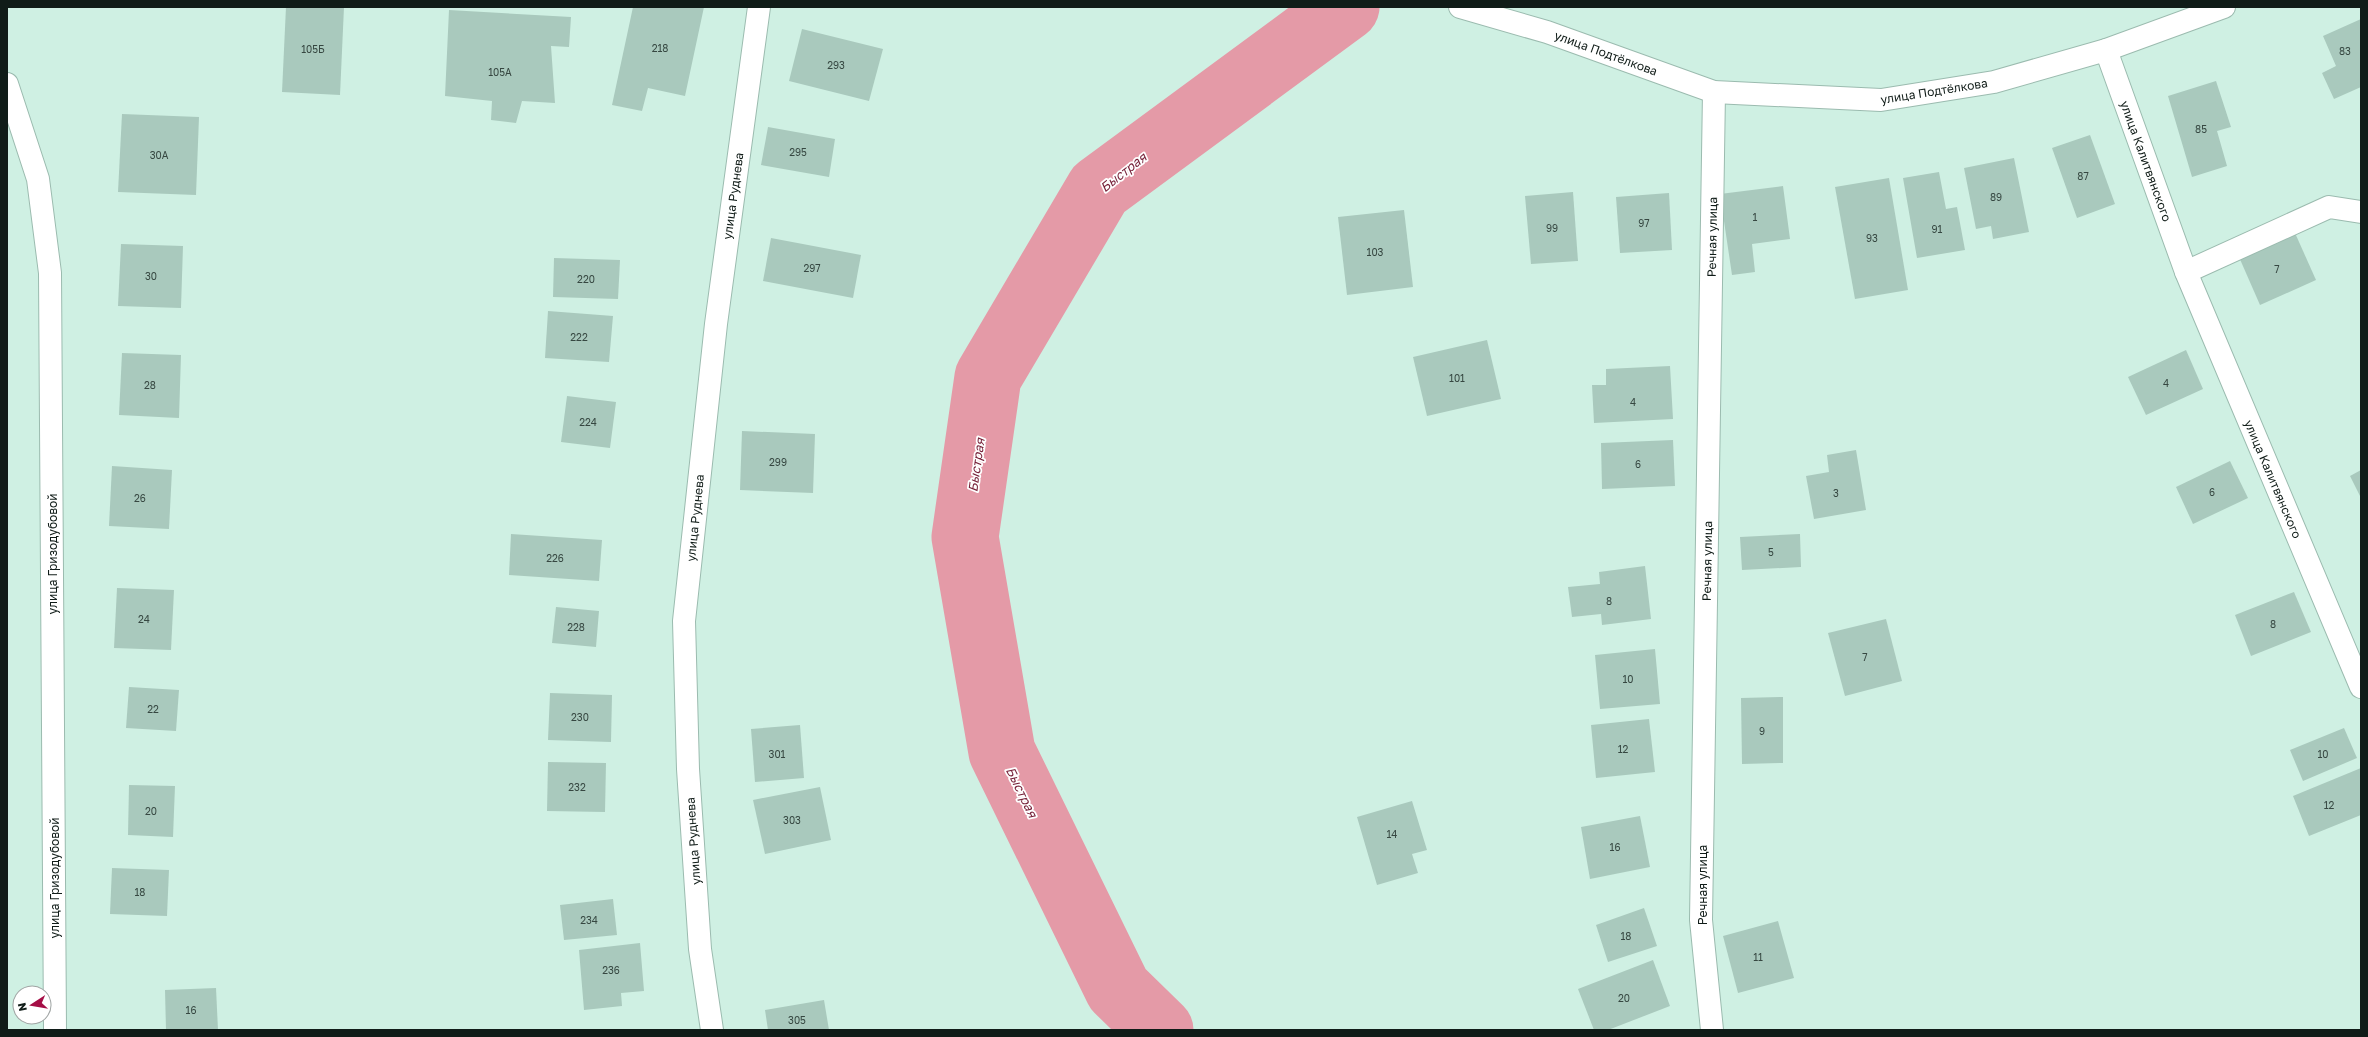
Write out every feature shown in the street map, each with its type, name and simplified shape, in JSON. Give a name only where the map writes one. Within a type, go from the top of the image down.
[{"type":"street","name":"улица Руднева","points":[[712,1030],[699,941],[688,768],[684,621],[716,324],[759,7]]},
{"type":"street","name":"улица Подтёлкова","points":[[1460,7],[1547,32],[1714,92],[1881,100],[1994,82],[2106,50],[2224,7]]},
{"type":"street","name":"улица Калитвянского","points":[[2106,50],[2186,272],[2361,686]]},
{"type":"street","name":"улица Гризодубовой","points":[[7,84],[38,179],[50,273],[55,1030]]},
{"type":"street","name":"Речная улица","points":[[1712,1030],[1701,920],[1714,92]]},
{"type":"street","points":[[2186,272],[2328,207],[2361,212]]},
{"type":"building","points":[[286,7],[344,7],[340,95],[282,92]]},
{"type":"building","points":[[633,7],[704,7],[685,96],[648,88],[642,111],[612,105]]},
{"type":"building","points":[[449,10],[571,17],[569,47],[551,46],[555,103],[522,101],[516,123],[491,120],[492,101],[445,96]]},
{"type":"building","points":[[2361,19],[2361,87],[2334,99],[2322,73],[2336,66],[2323,36]]},
{"type":"building","points":[[802,29],[883,49],[869,101],[789,81]]},
{"type":"building","points":[[2216,81],[2231,127],[2217,131],[2227,166],[2192,177],[2168,96]]},
{"type":"building","points":[[122,114],[199,117],[196,195],[118,192]]},
{"type":"building","points":[[768,127],[835,139],[829,177],[761,165]]},
{"type":"building","points":[[2090,135],[2115,204],[2077,218],[2052,148]]},
{"type":"building","points":[[2014,158],[2029,232],[1993,239],[1991,226],[1976,229],[1964,168]]},
{"type":"building","points":[[1939,172],[1946,209],[1957,207],[1965,250],[1917,258],[1903,178]]},
{"type":"building","points":[[1889,178],[1908,290],[1855,299],[1835,187]]},
{"type":"building","points":[[1783,186],[1790,239],[1752,244],[1755,272],[1732,275],[1720,194]]},
{"type":"building","points":[[1573,192],[1578,261],[1531,264],[1525,196]]},
{"type":"building","points":[[1669,193],[1672,250],[1620,253],[1616,197]]},
{"type":"building","points":[[1404,210],[1413,287],[1347,295],[1338,217]]},
{"type":"building","points":[[2295,233],[2316,280],[2260,305],[2239,257]]},
{"type":"building","points":[[771,238],[861,255],[853,298],[763,281]]},
{"type":"building","points":[[121,244],[183,246],[181,308],[118,306]]},
{"type":"building","points":[[554,258],[620,260],[618,299],[553,297]]},
{"type":"building","points":[[548,311],[613,316],[609,362],[545,358]]},
{"type":"building","points":[[1487,340],[1501,399],[1427,416],[1413,357]]},
{"type":"building","points":[[2186,350],[2203,389],[2146,415],[2128,377]]},
{"type":"building","points":[[122,353],[181,355],[179,418],[119,415]]},
{"type":"building","points":[[1670,366],[1673,419],[1594,423],[1592,385],[1606,385],[1606,369]]},
{"type":"building","points":[[567,396],[616,402],[610,448],[561,442]]},
{"type":"building","points":[[742,431],[815,434],[813,493],[740,490]]},
{"type":"building","points":[[1673,440],[1675,486],[1602,489],[1601,443]]},
{"type":"building","points":[[1856,450],[1866,510],[1814,519],[1806,476],[1829,472],[1827,455]]},
{"type":"building","points":[[2230,461],[2248,498],[2193,524],[2176,487]]},
{"type":"building","points":[[112,466],[172,470],[169,529],[109,526]]},
{"type":"building","points":[[2361,470],[2361,498],[2350,476]]},
{"type":"building","points":[[511,534],[602,540],[599,581],[509,575]]},
{"type":"building","points":[[1800,534],[1801,567],[1742,570],[1740,537]]},
{"type":"building","points":[[1645,566],[1651,619],[1602,625],[1601,614],[1572,617],[1568,587],[1600,584],[1599,572]]},
{"type":"building","points":[[117,588],[174,590],[171,650],[114,648]]},
{"type":"building","points":[[2294,592],[2311,632],[2251,656],[2235,615]]},
{"type":"building","points":[[556,607],[599,611],[596,647],[552,643]]},
{"type":"building","points":[[1886,619],[1902,681],[1845,696],[1828,633]]},
{"type":"building","points":[[1655,649],[1660,704],[1600,709],[1595,655]]},
{"type":"building","points":[[129,687],[179,690],[176,731],[126,728]]},
{"type":"building","points":[[550,693],[612,695],[611,742],[548,740]]},
{"type":"building","points":[[1783,697],[1783,763],[1742,764],[1741,698]]},
{"type":"building","points":[[1649,719],[1655,772],[1596,778],[1591,725]]},
{"type":"building","points":[[800,725],[804,778],[755,782],[751,729]]},
{"type":"building","points":[[2344,728],[2357,758],[2303,781],[2290,750]]},
{"type":"building","points":[[548,762],[606,763],[605,812],[547,811]]},
{"type":"building","points":[[2361,768],[2361,815],[2309,836],[2293,796]]},
{"type":"building","points":[[129,785],[175,786],[173,837],[128,835]]},
{"type":"building","points":[[820,787],[831,840],[765,854],[753,800]]},
{"type":"building","points":[[1412,801],[1427,850],[1412,854],[1418,873],[1377,885],[1357,817]]},
{"type":"building","points":[[1640,816],[1650,867],[1590,879],[1581,827]]},
{"type":"building","points":[[112,868],[169,870],[167,916],[110,914]]},
{"type":"building","points":[[613,899],[617,935],[564,940],[560,905]]},
{"type":"building","points":[[1644,908],[1657,946],[1608,962],[1596,925]]},
{"type":"building","points":[[1778,921],[1794,978],[1738,993],[1723,936]]},
{"type":"building","points":[[640,943],[644,991],[621,993],[622,1006],[584,1010],[579,950]]},
{"type":"building","points":[[1653,960],[1670,1006],[1608,1030],[1594,1030],[1578,989]]},
{"type":"building","points":[[216,988],[218,1030],[166,1030],[165,990]]},
{"type":"building","points":[[824,1000],[829,1030],[768,1030],[765,1010]]},
{"type":"waterway","name":"Быстрая","points":[[1160,1030],[1118,989],[1002,752],[965,537],[988,377],[1099,189],[1346,7]]}]
